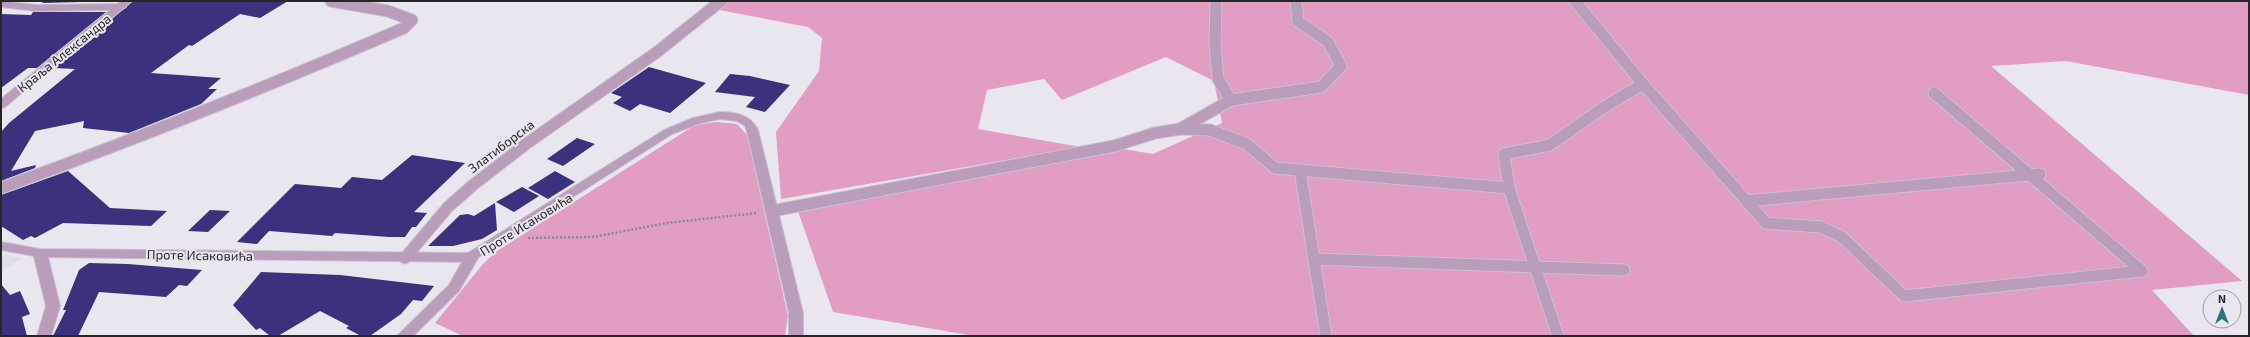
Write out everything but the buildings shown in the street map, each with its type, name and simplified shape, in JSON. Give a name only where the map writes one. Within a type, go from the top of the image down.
[{"type":"street","points":[[1,4],[36,8],[124,4]]},
{"type":"street","name":"Краља Александра","points":[[1,105],[124,4]]},
{"type":"street","name":"Проте Исаковића","points":[[40,253],[471,258],[668,132],[698,119],[717,116],[732,116],[747,122],[750,126],[796,313],[796,336]]},
{"type":"street","points":[[1,246],[40,253],[53,306],[44,336]]},
{"type":"street","points":[[404,336],[454,288],[471,258]]},
{"type":"lane","points":[[1,188],[73,163],[280,82],[404,28],[412,20],[407,16],[393,12],[331,1]]},
{"type":"lane","name":"Златиборска","points":[[405,258],[448,207],[473,185],[526,144],[628,73],[721,1]]},
{"type":"lane","points":[[1216,1],[1215,44],[1218,79],[1231,100]]},
{"type":"lane","points":[[1180,129],[1231,100],[1321,87],[1341,66],[1328,42],[1298,21],[1296,1]]},
{"type":"lane","points":[[1575,1],[1643,84],[1766,223],[1821,227],[1842,237],[1904,296],[2142,272],[2035,175],[1934,93]]},
{"type":"lane","points":[[1558,336],[1509,188],[1504,154],[1550,145],[1604,107],[1643,84]]},
{"type":"lane","points":[[772,211],[1114,146],[1155,133],[1180,129],[1210,130],[1247,144],[1275,168],[1509,188]]},
{"type":"lane","points":[[1300,170],[1326,336]]},
{"type":"lane","points":[[1746,201],[2035,175]]},
{"type":"lane","points":[[1314,259],[1624,270]]},
{"type":"path","points":[[505,237],[593,237],[667,224],[772,211]]},
{"type":"shaded area","points":[[727,1],[2249,1],[2249,95],[2066,61],[1991,66],[2242,281],[2152,290],[2194,336],[975,336],[833,312],[798,211],[1123,149],[1153,154],[1222,123],[1214,81],[1166,57],[1062,100],[1044,79],[987,90],[978,129],[1081,147],[781,199],[776,132],[819,71],[822,38],[808,27],[704,7],[720,7]]},
{"type":"shaded area","points":[[716,122],[737,124],[747,135],[788,316],[785,336],[463,336],[435,323],[483,264],[497,251],[695,125]]},
{"type":"shaded area","points":[[1,254],[22,258],[1,272]]}]
